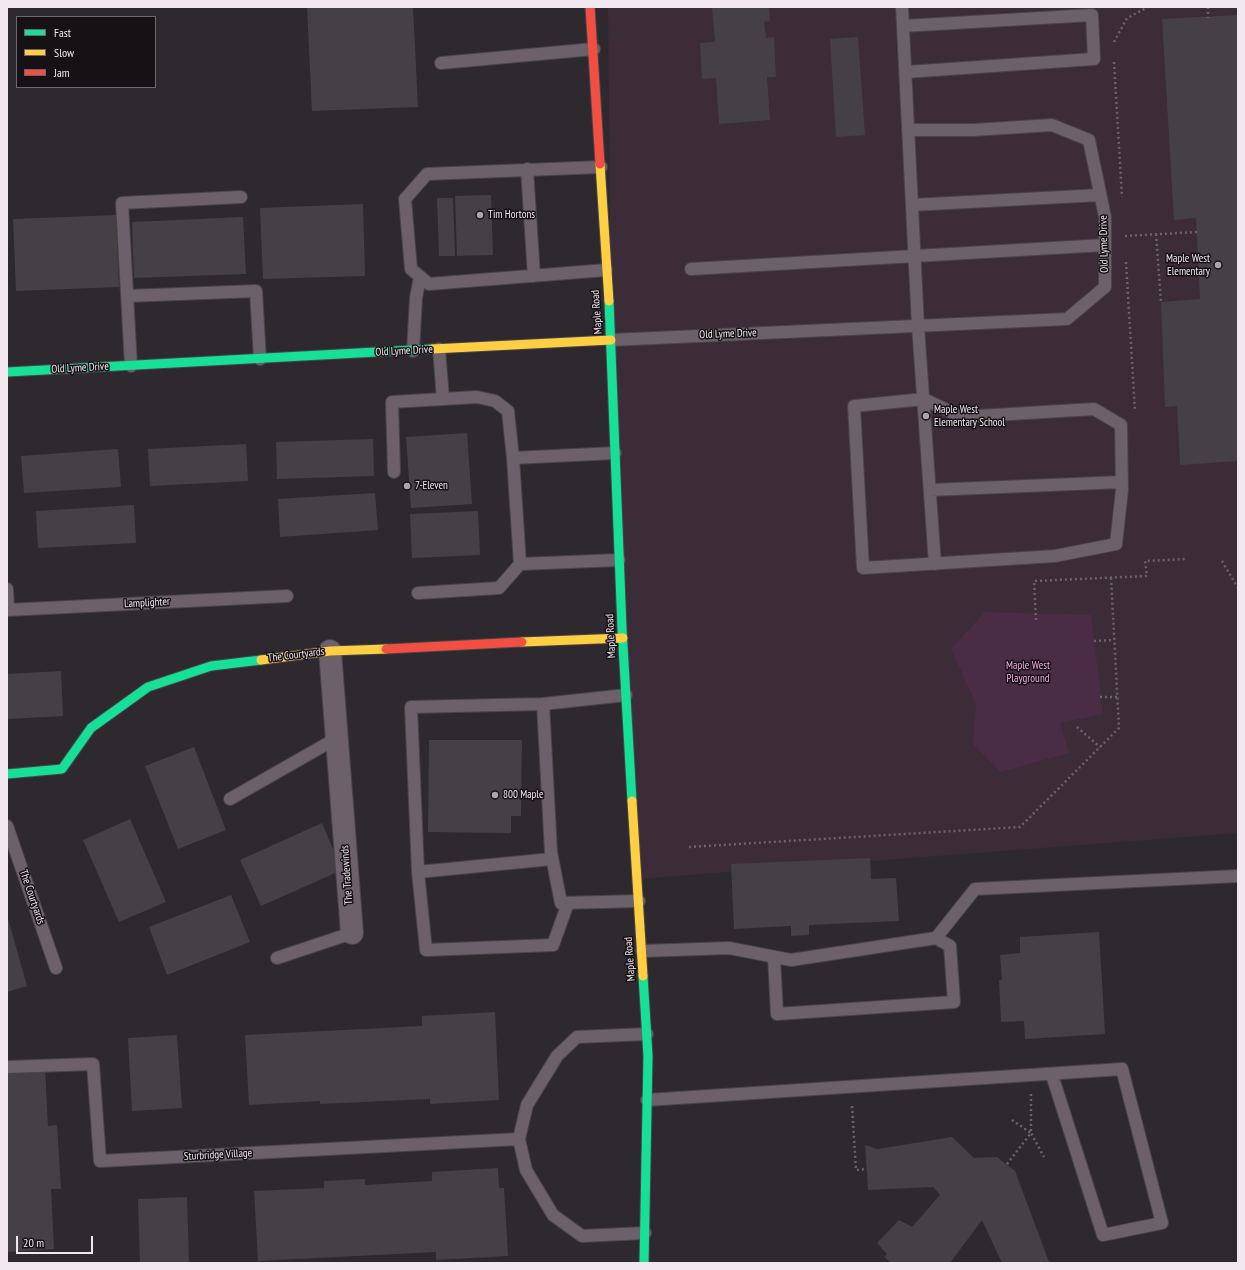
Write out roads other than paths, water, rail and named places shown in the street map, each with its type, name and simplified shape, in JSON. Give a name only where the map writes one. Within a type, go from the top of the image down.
[{"type":"main road","name":"Maple Road","points":[[590,7],[594,50],[611,340],[623,638],[647,1034],[644,1263]]},
{"type":"main road","name":"Old Lyme Drive","points":[[7,372],[611,340]]},
{"type":"main road","name":"The Courtyards","points":[[7,774],[62,769],[91,728],[148,687],[211,666],[330,651],[623,638]]},
{"type":"street","name":"The Tradewinds","points":[[330,651],[352,932]]},
{"type":"lane","points":[[902,7],[918,326],[935,564]]},
{"type":"lane","points":[[903,26],[1092,15],[1094,59],[906,72]]},
{"type":"lane","points":[[441,63],[594,50]]},
{"type":"lane","name":"Old Lyme Drive","points":[[611,340],[1067,319],[1105,287],[1105,217],[1089,140],[1052,125],[972,130],[909,130]]},
{"type":"lane","points":[[601,167],[427,174],[405,199],[411,269],[429,284],[606,270]]},
{"type":"lane","points":[[526,170],[534,276]]},
{"type":"lane","points":[[912,205],[1100,196]]},
{"type":"lane","points":[[131,366],[122,203],[241,197]]},
{"type":"lane","points":[[691,270],[1105,245]]},
{"type":"lane","points":[[413,351],[416,298],[420,277]]},
{"type":"lane","points":[[127,296],[256,291],[260,359]]},
{"type":"lane","points":[[440,349],[443,399]]},
{"type":"lane","points":[[394,472],[392,402],[477,396],[494,401],[508,411],[513,458],[520,564],[499,588],[418,593]]},
{"type":"lane","points":[[924,399],[961,417],[1094,410],[1120,425],[1122,482],[1116,544],[1055,556],[863,568],[854,406],[924,399]]},
{"type":"lane","points":[[513,458],[615,453]]},
{"type":"lane","points":[[930,490],[1122,482]]},
{"type":"lane","points":[[520,564],[620,560]]},
{"type":"lane","name":"Lamplighter","points":[[7,589],[8,610],[287,596]]},
{"type":"lane","points":[[568,903],[554,945],[426,950],[418,872],[411,707],[543,704],[626,695]]},
{"type":"lane","points":[[543,704],[552,859],[561,903],[639,901]]},
{"type":"lane","points":[[230,798],[337,738]]},
{"type":"lane","name":"The Courtyards","points":[[7,826],[56,968]]},
{"type":"lane","points":[[418,872],[552,859]]},
{"type":"lane","points":[[936,938],[976,889],[1238,876]]},
{"type":"lane","name":"The Tradewinds","points":[[277,958],[352,932]]},
{"type":"lane","points":[[642,951],[729,948],[791,960],[936,938],[950,946],[954,1002],[777,1014],[774,957]]},
{"type":"lane","points":[[645,1234],[582,1236],[553,1215],[526,1170],[519,1139],[527,1105],[557,1056],[577,1038],[647,1034]]},
{"type":"lane","name":"Sturbridge Village","points":[[7,1068],[93,1064],[100,1161],[519,1139]]},
{"type":"lane","points":[[647,1100],[1052,1075],[1122,1069],[1162,1223],[1103,1235],[1052,1075]]},
{"type":"place","name":"Tim Hortons","points":[[480,215]]},
{"type":"place","name":"Maple West Elementary","points":[[1218,265]]},
{"type":"place","name":"Maple West Elementary School","points":[[926,416]]},
{"type":"place","name":"7-Eleven","points":[[407,486]]},
{"type":"place","name":"800 Maple","points":[[495,795]]},
{"type":"park label","name":"Maple West Playground","points":[[1028,672]]}]
